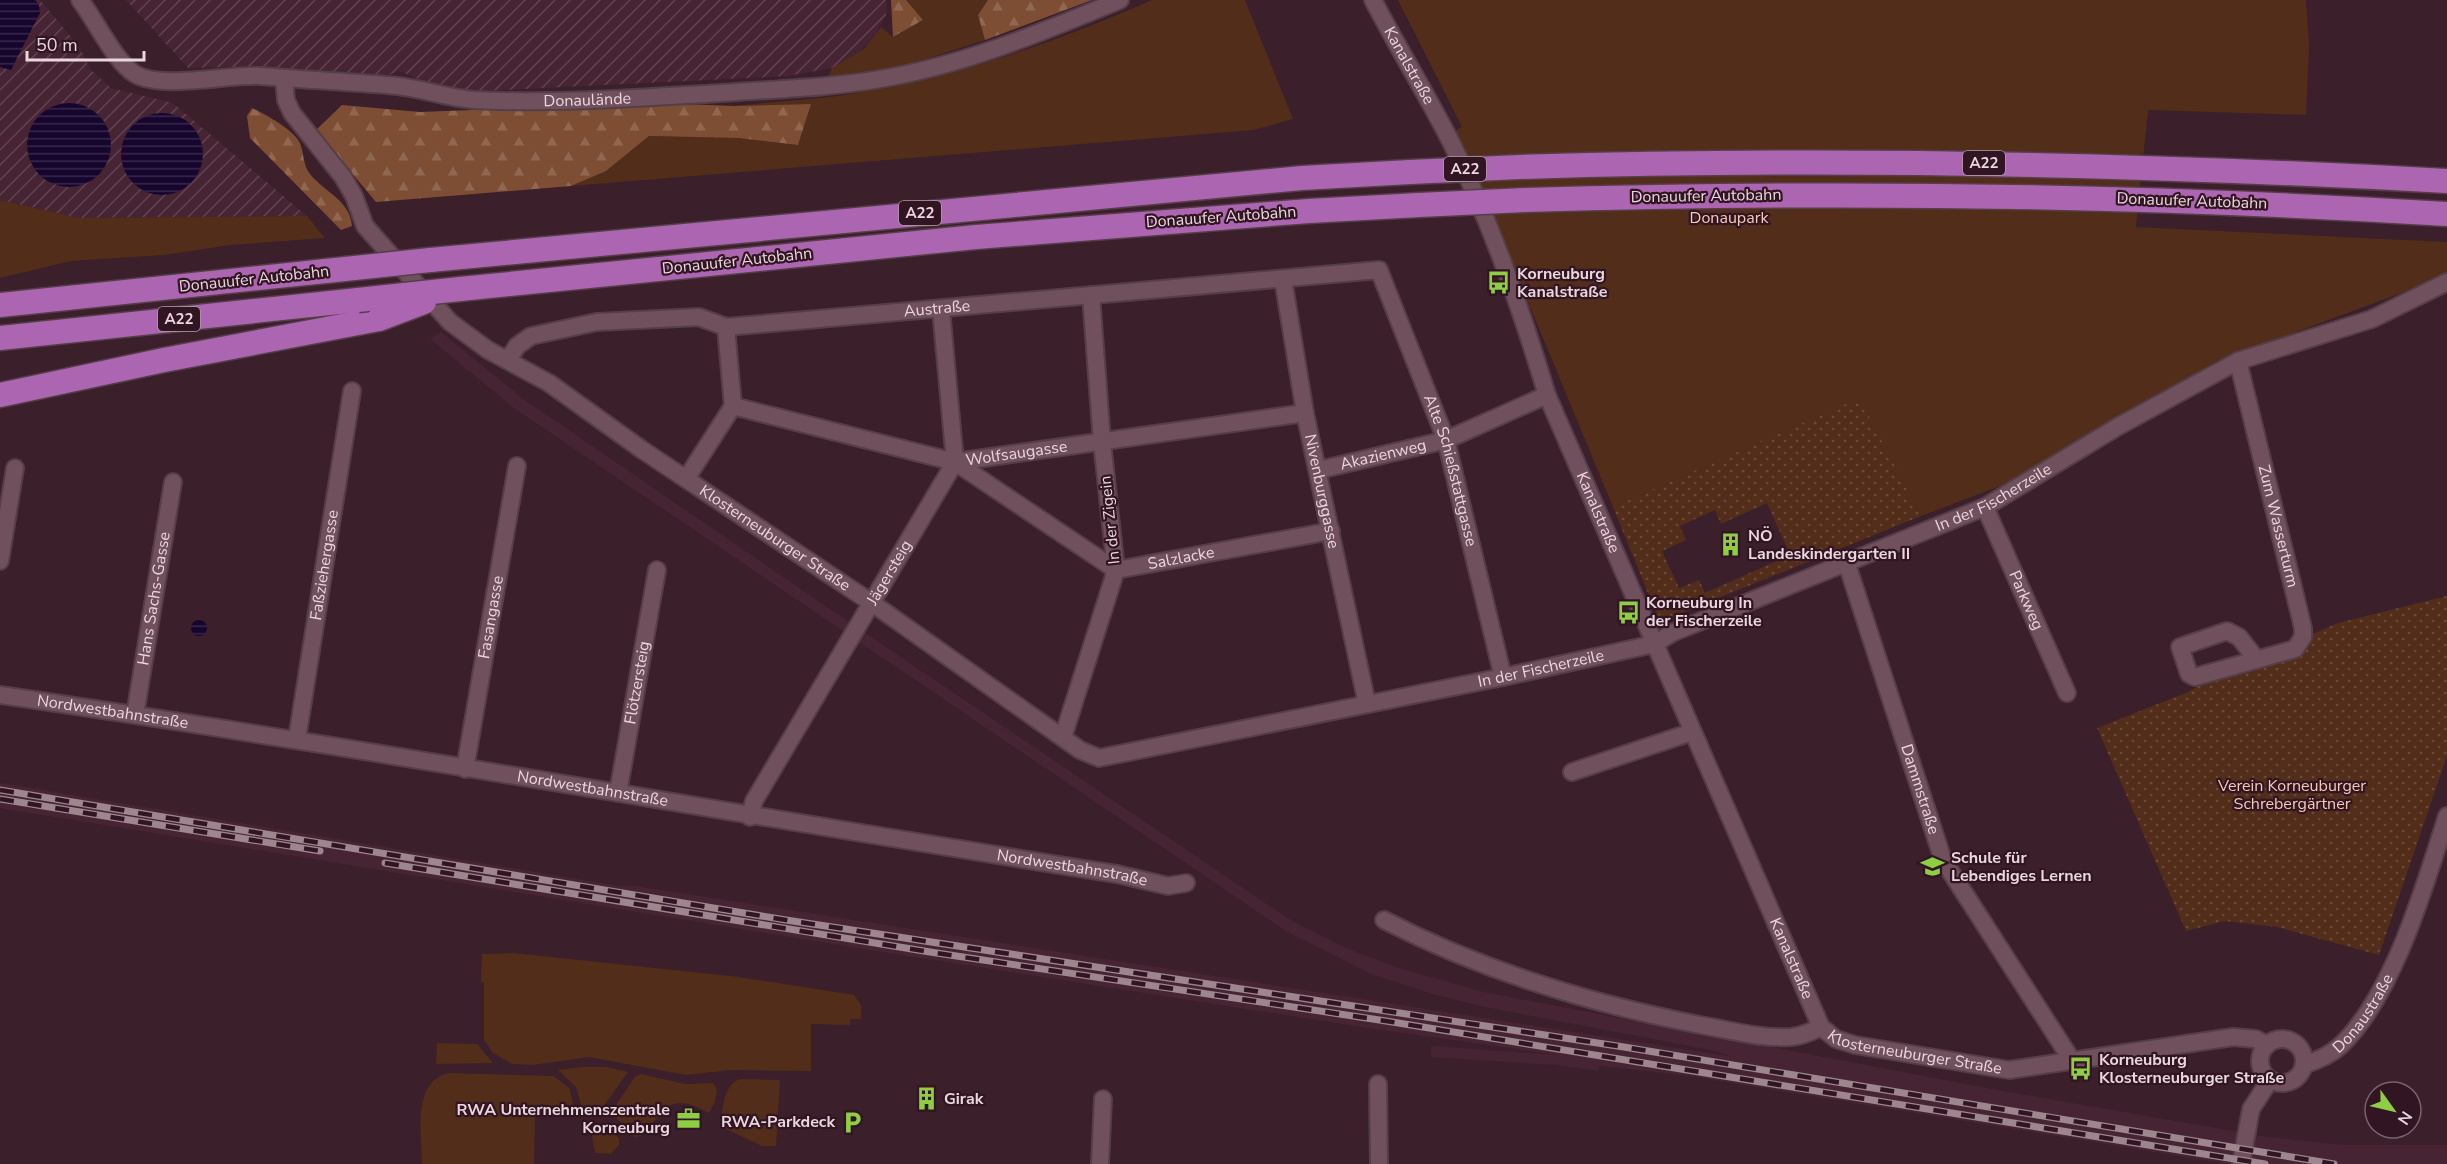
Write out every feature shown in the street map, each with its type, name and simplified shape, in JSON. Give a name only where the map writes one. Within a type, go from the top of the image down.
[{"type":"highway","name":"Donauufer Autobahn","points":[[0,305],[430,260],[1266,181],[1410,172],[1520,167],[2008,163],[2250,170],[2447,181]]},
{"type":"highway","name":"Donauufer Autobahn","points":[[0,338],[1000,235],[1419,205],[1525,200],[1999,195],[2243,202],[2447,214]]},
{"type":"highway","points":[[0,395],[164,360],[379,319],[460,289]]},
{"type":"street","name":"Donaulände","points":[[80,0],[98,23],[114,53],[126,67],[146,79],[187,80],[243,75],[398,86],[472,100],[641,98],[817,86],[881,79],[1004,47],[1120,0]]},
{"type":"street","name":"Kanalstraße","points":[[1373,0],[1452,145],[1496,243],[1524,317],[1547,395],[1821,1027]]},
{"type":"street","name":"Klosterneuburger Straße","points":[[284,79],[284,91],[292,113],[343,177],[373,238],[450,322],[488,350],[549,383],[686,479],[872,603],[1080,750],[1099,758]]},
{"type":"street","name":"Austraße","points":[[508,360],[517,346],[531,336],[597,322],[699,317],[726,327],[1379,270]]},
{"type":"street","name":"Alte Schießstattgasse","points":[[1379,270],[1446,440],[1503,677]]},
{"type":"street","name":"Nivenburggasse","points":[[1283,279],[1305,413],[1319,471],[1366,704]]},
{"type":"street","name":"In der Fischerzeile","points":[[1099,758],[1503,677],[1654,644],[1674,632],[1985,507],[2117,427],[2238,361],[2372,319],[2447,282]]},
{"type":"street","name":"In der Zigein","points":[[1063,737],[1116,570],[1102,442],[1091,296]]},
{"type":"street","points":[[941,309],[955,462],[1116,570]]},
{"type":"street","points":[[686,479],[733,406],[726,327]]},
{"type":"street","name":"Zum Wasserturm","points":[[2238,361],[2303,628],[2303,637],[2295,649],[2257,660]]},
{"type":"street","name":"Faßziehergasse","points":[[297,739],[352,391]]},
{"type":"street","name":"Akazienweg","points":[[1319,471],[1446,440],[1547,395]]},
{"type":"street","name":"Wolfsaugasse","points":[[733,406],[955,462],[1305,413]]},
{"type":"street","name":"Jägersteig","points":[[750,817],[754,801],[955,462]]},
{"type":"street","name":"Fasangasse","points":[[465,769],[517,466]]},
{"type":"street","points":[[0,561],[15,468]]},
{"type":"street","name":"Hans Sachs-Gasse","points":[[135,715],[172,482]]},
{"type":"street","name":"Parkweg","points":[[1985,507],[2067,693]]},
{"type":"street","name":"Salzlacke","points":[[1116,570],[1331,531]]},
{"type":"street","name":"Dammstraße","points":[[1846,561],[1943,860],[2071,1059]]},
{"type":"street","name":"Flötzersteig","points":[[618,793],[657,570]]},
{"type":"street","name":"Nordwestbahnstraße","points":[[0,695],[297,739],[750,817],[1117,874],[1168,886],[1186,883]]},
{"type":"street","points":[[1572,772],[1692,732]]},
{"type":"street","name":"Donaustraße","points":[[2270,1080],[2284,1084],[2291,1082],[2297,1078],[2304,1065],[2325,1058],[2338,1048],[2363,1019],[2401,945],[2446,821]]},
{"type":"street","name":"Klosterneuburger Straße","points":[[1384,920],[1474,961],[1623,1008],[1746,1033],[1777,1037],[1804,1035],[1821,1027],[1836,1039],[1855,1045],[2009,1070],[2071,1059],[2233,1037],[2256,1039],[2268,1045],[2282,1039],[2293,1042],[2301,1049],[2304,1065]]},
{"type":"street","points":[[2241,1164],[2251,1109],[2270,1080],[2263,1071],[2260,1060],[2268,1045]]},
{"type":"street","points":[[1378,1084],[1379,1164]]},
{"type":"street","points":[[1100,1164],[1103,1099]]},
{"type":"shaded area","points":[[0,0],[40,0],[79,46],[90,69],[111,88],[173,103],[307,216],[78,218],[0,200]]},
{"type":"shaded area","points":[[0,0],[35,0],[39,5],[40,13],[11,70],[0,67]]},
{"type":"shaded area","points":[[126,0],[886,0],[887,4],[886,15],[873,39],[856,55],[832,68],[787,76],[464,92],[435,86],[399,71],[379,79],[232,67],[188,68]]},
{"type":"shaded area","points":[[69,103],[85,106],[99,115],[108,129],[111,145],[108,161],[99,175],[85,184],[69,187],[53,184],[39,175],[30,161],[27,145],[30,129],[39,115],[53,106]]},
{"type":"shaded area","points":[[162,113],[178,116],[191,125],[200,138],[203,154],[200,170],[191,183],[178,192],[162,195],[146,192],[133,183],[124,170],[121,154],[124,138],[133,125],[146,116]]},
{"type":"shaded area","points":[[441,332],[522,398],[865,633],[1292,921],[1346,948],[1398,968],[1488,993],[2003,1091],[2267,1137],[2342,1145],[2447,1145],[2447,1164],[2228,1164],[1689,1076],[1600,1066],[1598,1071],[1557,1065],[1431,1057],[1431,1046],[1559,1055],[1375,1029],[870,950],[0,808],[0,783],[620,886],[635,886],[1735,1057],[1706,1049],[1485,1007],[1436,995],[1369,973],[1286,931],[514,408],[430,339]]},
{"type":"shaded area","points":[[196,620],[202,620],[207,628],[205,634],[196,636],[191,631],[191,625]]},
{"type":"green space","points":[[891,0],[906,0],[923,20],[893,37]]},
{"type":"green space","points":[[906,0],[988,0],[978,15],[985,40],[890,71],[828,77],[832,68],[864,49],[881,27],[893,37],[923,20]]},
{"type":"green space","points":[[988,0],[1092,0],[985,40],[978,15]]},
{"type":"green space","points":[[1152,0],[1245,0],[1293,119],[1254,130],[571,186],[606,171],[649,136],[738,138],[798,145],[811,104],[734,106],[845,95],[936,76],[1046,43]]},
{"type":"green space","name":"Donaupark","points":[[1398,0],[2306,0],[2309,45],[2306,115],[2148,110],[2136,227],[2447,242],[2447,276],[2215,362],[2011,482],[1921,516],[1858,399],[1613,507],[1499,232],[1454,131],[1462,127]]},
{"type":"green space","points":[[655,103],[734,106],[811,104],[798,145],[738,138],[649,136],[606,171],[571,186],[376,202],[316,130],[342,105],[420,112]]},
{"type":"green space","points":[[252,108],[279,123],[297,138],[308,171],[347,209],[352,226],[341,230],[250,138],[247,116]]},
{"type":"green space","points":[[0,200],[78,218],[307,216],[325,238],[230,245],[164,255],[71,261],[0,278]]},
{"type":"green space","points":[[1859,398],[1921,516],[1669,618],[1657,615],[1613,507]],"holes":[[[1767,503],[1790,555],[1705,593],[1699,580],[1679,588],[1662,551],[1686,540],[1680,526],[1715,510],[1721,524]]]},
{"type":"green space","name":"Verein Korneuburger Schrebergärtner","points":[[2447,596],[2447,756],[2379,955],[2277,927],[2225,921],[2186,931],[2097,728],[2188,692],[2214,677],[2338,623]]},
{"type":"green space","points":[[514,953],[739,977],[854,995],[861,1005],[861,1019],[850,1019],[850,1025],[811,1024],[811,1071],[731,1070],[686,1075],[589,1057],[533,1065],[512,1064],[493,1053],[484,1040],[484,983],[481,982],[482,954]]},
{"type":"green space","points":[[437,1043],[477,1044],[493,1063],[436,1064]]},
{"type":"green space","points":[[607,1067],[628,1072],[600,1111],[582,1108],[576,1087],[558,1070]]},
{"type":"green space","points":[[449,1073],[554,1076],[570,1089],[574,1111],[535,1110],[534,1164],[422,1164],[421,1111],[424,1098],[429,1087],[437,1078]]},
{"type":"green space","points":[[641,1074],[685,1084],[713,1083],[717,1090],[715,1102],[709,1113],[685,1103],[669,1106],[641,1136],[634,1137],[611,1112],[635,1077]]},
{"type":"green space","points":[[741,1079],[780,1080],[776,1146],[762,1146],[720,1126],[727,1091]]},
{"type":"green space","points":[[590,1125],[605,1125],[619,1138],[619,1145],[611,1154],[595,1153]]},
{"type":"railway","points":[[0,790],[786,920],[1624,1047],[2334,1164]]},
{"type":"railway","points":[[0,799],[320,851]]},
{"type":"railway","points":[[385,863],[930,952],[1386,1021],[2265,1164]]},
{"type":"place","name":"Korneuburg Kanalstraße","points":[[1499,283]]},
{"type":"place","name":"NÖ Landeskindergarten II","points":[[1730,545]]},
{"type":"place","name":"Korneuburg In der Fischerzeile","points":[[1628,612]]},
{"type":"place","name":"Schule für Lebendiges Lernen","points":[[1933,867]]},
{"type":"place","name":"Korneuburg Klosterneuburger Straße","points":[[2081,1069]]},
{"type":"place","name":"Girak","points":[[926,1099]]},
{"type":"place","name":"RWA Unternehmenszentrale Korneuburg","points":[[688,1119]]},
{"type":"place","name":"RWA-Parkdeck","points":[[853,1122]]}]
